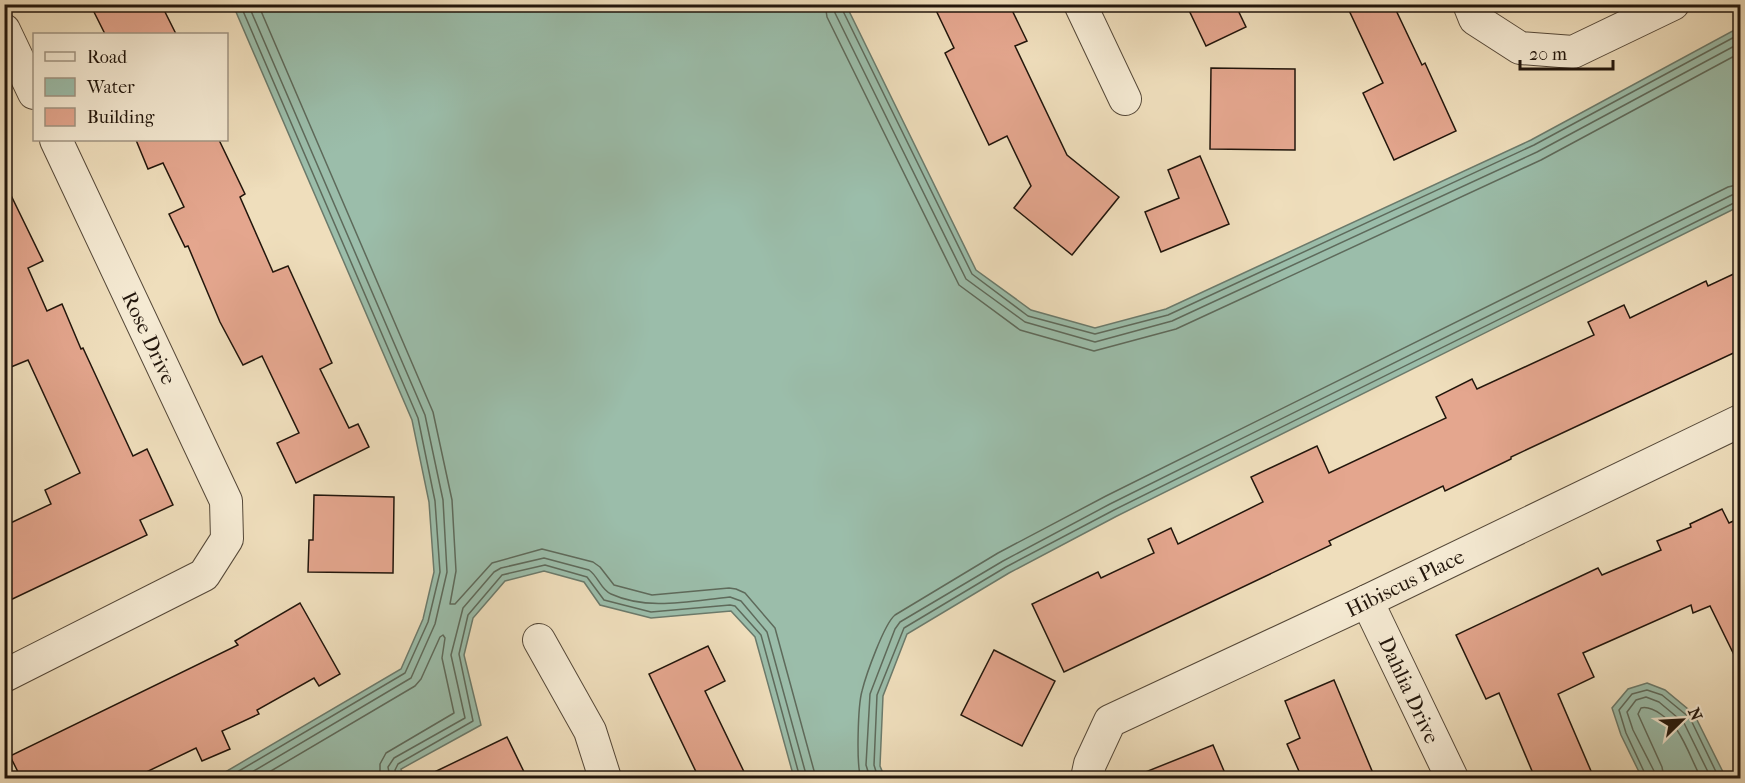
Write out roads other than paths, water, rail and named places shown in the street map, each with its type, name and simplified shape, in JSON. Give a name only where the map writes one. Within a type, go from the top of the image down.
[{"type":"street","points":[[1080,4],[1125,99]]},
{"type":"street","points":[[1469,4],[1475,19],[1520,48],[1573,52],[1673,4]]},
{"type":"street","points":[[4,30],[33,91]]},
{"type":"street","name":"Rose Drive","points":[[4,676],[204,575],[227,539],[226,501],[56,141]]},
{"type":"street","name":"Hibiscus Place","points":[[1089,771],[1110,721],[1367,601],[1740,421]]},
{"type":"street","name":"Dahlia Drive","points":[[1367,601],[1452,778]]},
{"type":"street","points":[[539,640],[590,731],[605,778]]},
{"type":"water","points":[[233,5],[846,5],[976,270],[1031,310],[1095,328],[1166,309],[1531,140],[1740,27],[1740,206],[1117,516],[1009,573],[907,634],[883,696],[880,766],[885,778],[794,778],[755,637],[731,611],[651,618],[600,605],[584,582],[544,571],[505,581],[473,618],[464,655],[481,725],[401,769],[404,778],[215,778],[401,669],[423,619],[434,572],[429,502],[412,420]]},
{"type":"water","points":[[1647,683],[1665,690],[1694,714],[1726,778],[1642,778],[1621,735],[1612,708],[1628,689]]}]
